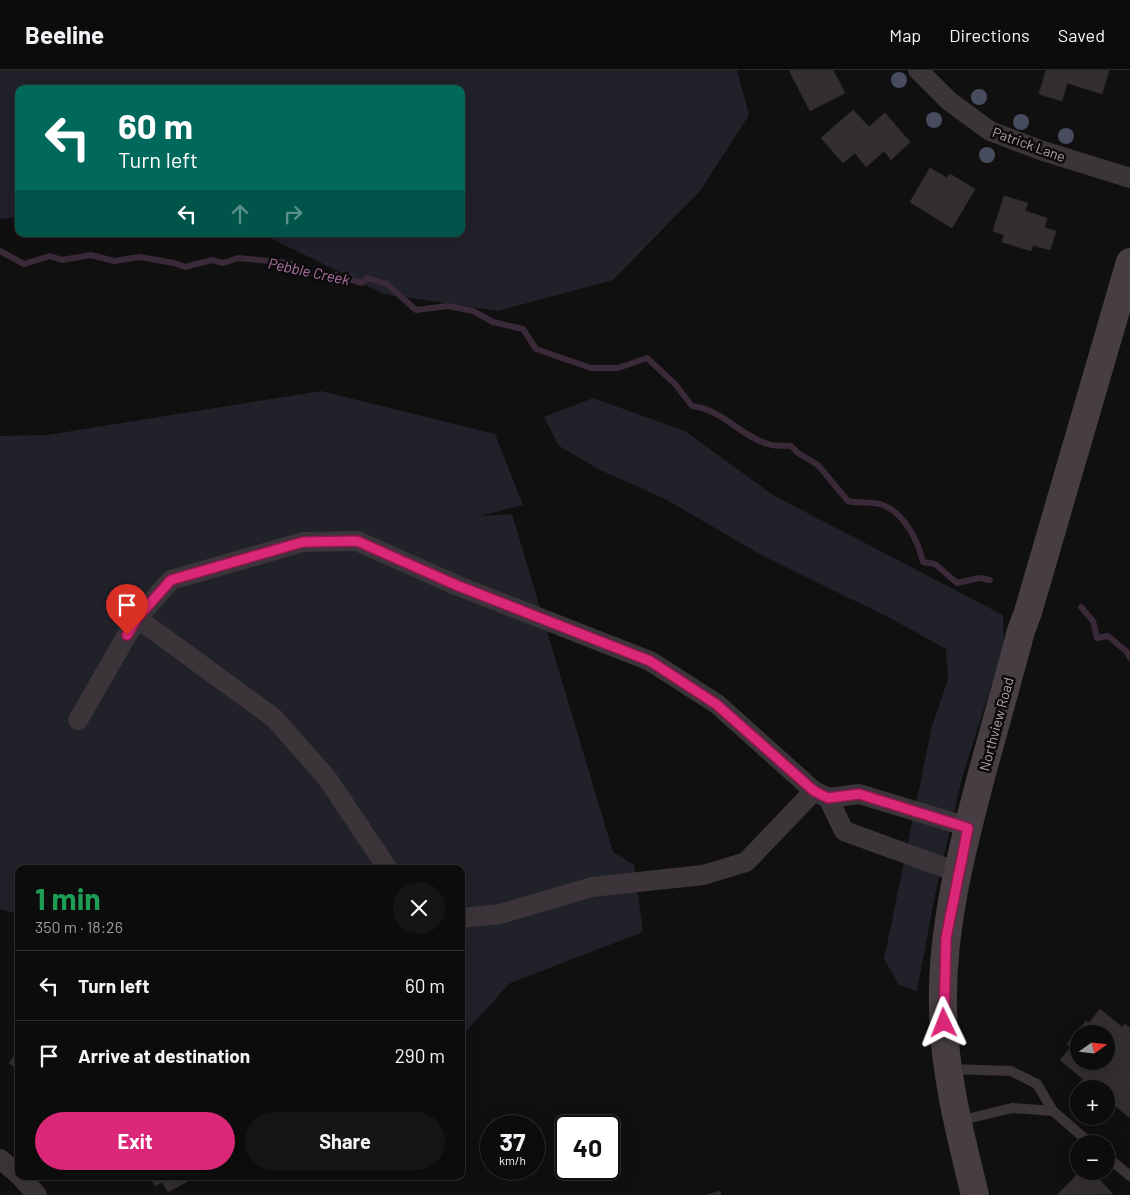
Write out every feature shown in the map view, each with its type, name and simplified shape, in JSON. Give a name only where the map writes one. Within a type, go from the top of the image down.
[{"type":"street","name":"Patrick Lane","points":[[918,70],[949,101],[990,131],[1040,150],[1130,178]]},
{"type":"street","name":"Northview Road","points":[[975,1195],[957,1121],[948,1069],[943,1008],[946,938],[957,872],[1021,631],[1130,262]]},
{"type":"street","points":[[78,720],[137,618],[171,580],[303,542],[357,541],[456,585],[650,661],[716,704],[821,795],[844,832],[957,872]]},
{"type":"street","points":[[137,618],[274,718],[327,778],[385,865]]},
{"type":"street","points":[[465,918],[500,914],[592,887],[703,875],[746,862],[821,795],[859,794],[968,828]]},
{"type":"street","points":[[0,1159],[15,1172]]},
{"type":"street","points":[[23,1180],[37,1195]]},
{"type":"lane","points":[[948,1069],[1011,1071],[1037,1084],[1053,1111],[1081,1135]]},
{"type":"lane","points":[[957,1121],[1012,1108],[1053,1111]]},
{"type":"lane","points":[[1115,1164],[1130,1176]]},
{"type":"shaded area","points":[[0,70],[737,70],[749,115],[700,191],[613,280],[498,311],[384,294],[268,237],[465,237],[465,85],[15,85],[15,217],[0,219]]},
{"type":"shaded area","points":[[321,391],[495,434],[523,505],[480,516],[512,514],[613,852],[634,865],[643,932],[510,983],[465,1033],[465,865],[15,865],[15,913],[0,909],[0,436],[47,435]]},
{"type":"shaded area","points":[[593,398],[685,431],[773,495],[1003,615],[1004,646],[963,774],[936,890],[917,991],[899,985],[884,959],[932,726],[948,679],[946,649],[892,619],[763,556],[665,499],[600,470],[559,446],[544,417]]},
{"type":"building","points":[[789,70],[833,70],[845,93],[810,111]]},
{"type":"building","points":[[1046,70],[1109,70],[1102,94],[1067,83],[1062,101],[1039,94]]},
{"type":"building","points":[[853,110],[869,127],[885,113],[910,142],[891,160],[884,151],[866,167],[855,153],[843,163],[821,138]]},
{"type":"building","points":[[930,168],[947,178],[950,174],[975,189],[952,228],[910,202]]},
{"type":"building","points":[[1004,196],[1028,203],[1025,211],[1047,218],[1045,228],[1056,231],[1050,250],[1033,245],[1031,251],[1002,242],[1004,235],[993,231]]},
{"type":"building","points":[[1100,1009],[1122,1027],[1125,1024],[1130,1028],[1130,1118],[1115,1106],[1115,1080],[1082,1080],[1072,1070],[1115,1070],[1115,1025],[1083,1025],[1086,1021],[1089,1023]]},
{"type":"building","points":[[1070,1048],[1070,1068],[1060,1060]]},
{"type":"building","points":[[15,1055],[15,1067],[9,1063]]},
{"type":"building","points":[[152,1180],[190,1180],[168,1192],[162,1182],[155,1186]]},
{"type":"building","points":[[1072,1180],[1100,1180],[1113,1194],[1057,1195]]},
{"type":"building","points":[[720,1191],[721,1195],[707,1195]]},
{"type":"waterway","name":"Pebble Creek","points":[[0,251],[24,264],[50,256],[62,260],[91,255],[114,261],[140,257],[174,263],[185,267],[212,260],[223,263],[238,258],[290,263],[301,270],[317,275],[335,275],[362,283],[367,278],[387,284],[416,310],[448,306],[473,311],[493,322],[523,329],[536,349],[591,368],[618,368],[647,358],[675,384],[692,406],[713,412],[758,440],[768,444],[791,446],[798,453],[818,465],[848,501],[879,504],[891,509],[904,521],[914,537],[923,562],[935,564],[957,583],[979,578],[990,580]]},
{"type":"waterway","name":"Pebble Creek","points":[[1081,607],[1093,621],[1097,638],[1108,636],[1127,652],[1130,658]]},
{"type":"route","points":[[127,635],[137,618],[171,580],[303,542],[357,541],[456,585],[650,661],[716,704],[814,791],[828,798],[859,794],[968,828],[957,872],[946,938],[943,974],[944,1023]]}]
